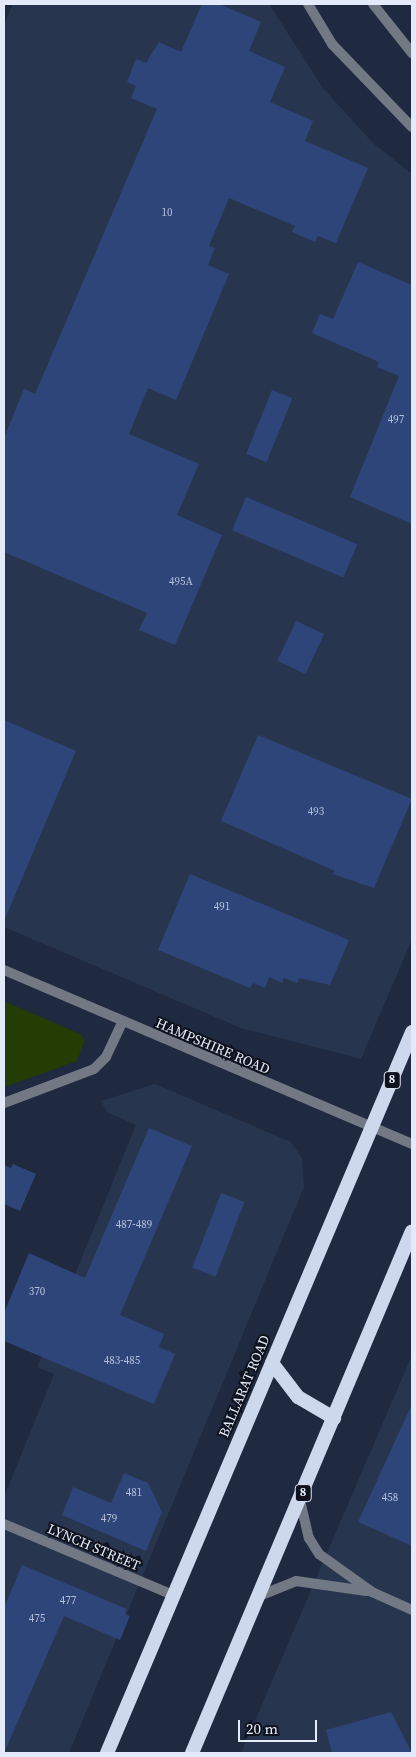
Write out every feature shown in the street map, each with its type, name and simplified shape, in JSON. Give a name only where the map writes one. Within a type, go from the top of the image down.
[{"type":"highway","name":"BALLARAT ROAD","points":[[107,1753],[412,1032]]},
{"type":"highway","name":"8","points":[[192,1753],[412,1231]]},
{"type":"highway","points":[[272,1363],[298,1397],[334,1418]]},
{"type":"street","points":[[308,4],[332,44],[412,127]]},
{"type":"street","points":[[373,4],[412,53]]},
{"type":"street","name":"HAMPSHIRE ROAD","points":[[4,970],[122,1022],[412,1144]]},
{"type":"street","points":[[4,1102],[94,1069],[106,1056],[122,1022]]},
{"type":"street","points":[[300,1500],[309,1538],[319,1554],[372,1592],[412,1610]]},
{"type":"street","name":"LYNCH STREET","points":[[4,1524],[173,1595]]},
{"type":"street","points":[[259,1596],[296,1581],[372,1592]]},
{"type":"shaded area","points":[[13,4],[269,4],[323,88],[373,143],[412,174],[412,939],[361,1059],[241,1028],[4,927],[4,25]]},
{"type":"shaded area","points":[[155,1084],[291,1142],[302,1158],[304,1187],[69,1753],[4,1753],[4,1497],[54,1374],[37,1367],[136,1125],[107,1112],[101,1101]]},
{"type":"shaded area","points":[[412,1355],[412,1753],[241,1753]]},
{"type":"green space","points":[[4,1001],[80,1034],[85,1040],[77,1061],[4,1087]]},
{"type":"building","points":[[202,4],[219,4],[261,22],[249,51],[285,67],[270,102],[313,121],[305,141],[368,168],[336,243],[318,236],[315,242],[292,232],[295,226],[229,198],[209,246],[215,248],[208,265],[229,274],[176,400],[148,388],[129,434],[199,464],[177,515],[222,535],[175,645],[139,630],[147,613],[4,552],[4,438],[24,389],[35,394],[157,109],[131,98],[136,86],[127,82],[136,59],[146,63],[159,42],[181,52]]},
{"type":"building","points":[[358,262],[412,285],[412,524],[350,497],[399,376],[377,367],[379,362],[312,333],[320,314],[333,319]]},
{"type":"building","points":[[272,390],[292,398],[267,462],[246,454]]},
{"type":"building","points":[[246,497],[357,544],[343,577],[232,530]]},
{"type":"building","points":[[296,621],[324,634],[306,674],[277,661]]},
{"type":"building","points":[[4,720],[76,751],[4,921]]},
{"type":"building","points":[[258,735],[412,799],[374,888],[333,874],[335,871],[221,821]]},
{"type":"building","points":[[190,874],[349,940],[330,985],[299,978],[297,983],[284,978],[282,983],[269,977],[265,988],[253,983],[250,988],[158,950]]},
{"type":"building","points":[[149,1128],[192,1146],[120,1315],[164,1334],[159,1347],[175,1354],[154,1404],[4,1341],[4,1313],[29,1253],[85,1278]]},
{"type":"building","points":[[13,1164],[36,1174],[20,1211],[4,1204],[4,1165],[11,1168]]},
{"type":"building","points":[[221,1193],[244,1202],[216,1277],[192,1268]]},
{"type":"building","points":[[412,1404],[412,1546],[358,1522]]},
{"type":"building","points":[[124,1473],[148,1483],[162,1512],[146,1551],[62,1515],[73,1487],[111,1503]]},
{"type":"building","points":[[22,1565],[127,1609],[125,1614],[130,1616],[120,1640],[64,1616],[4,1753],[4,1608]]},
{"type":"building","points":[[391,1712],[412,1753],[332,1753],[326,1730]]}]
